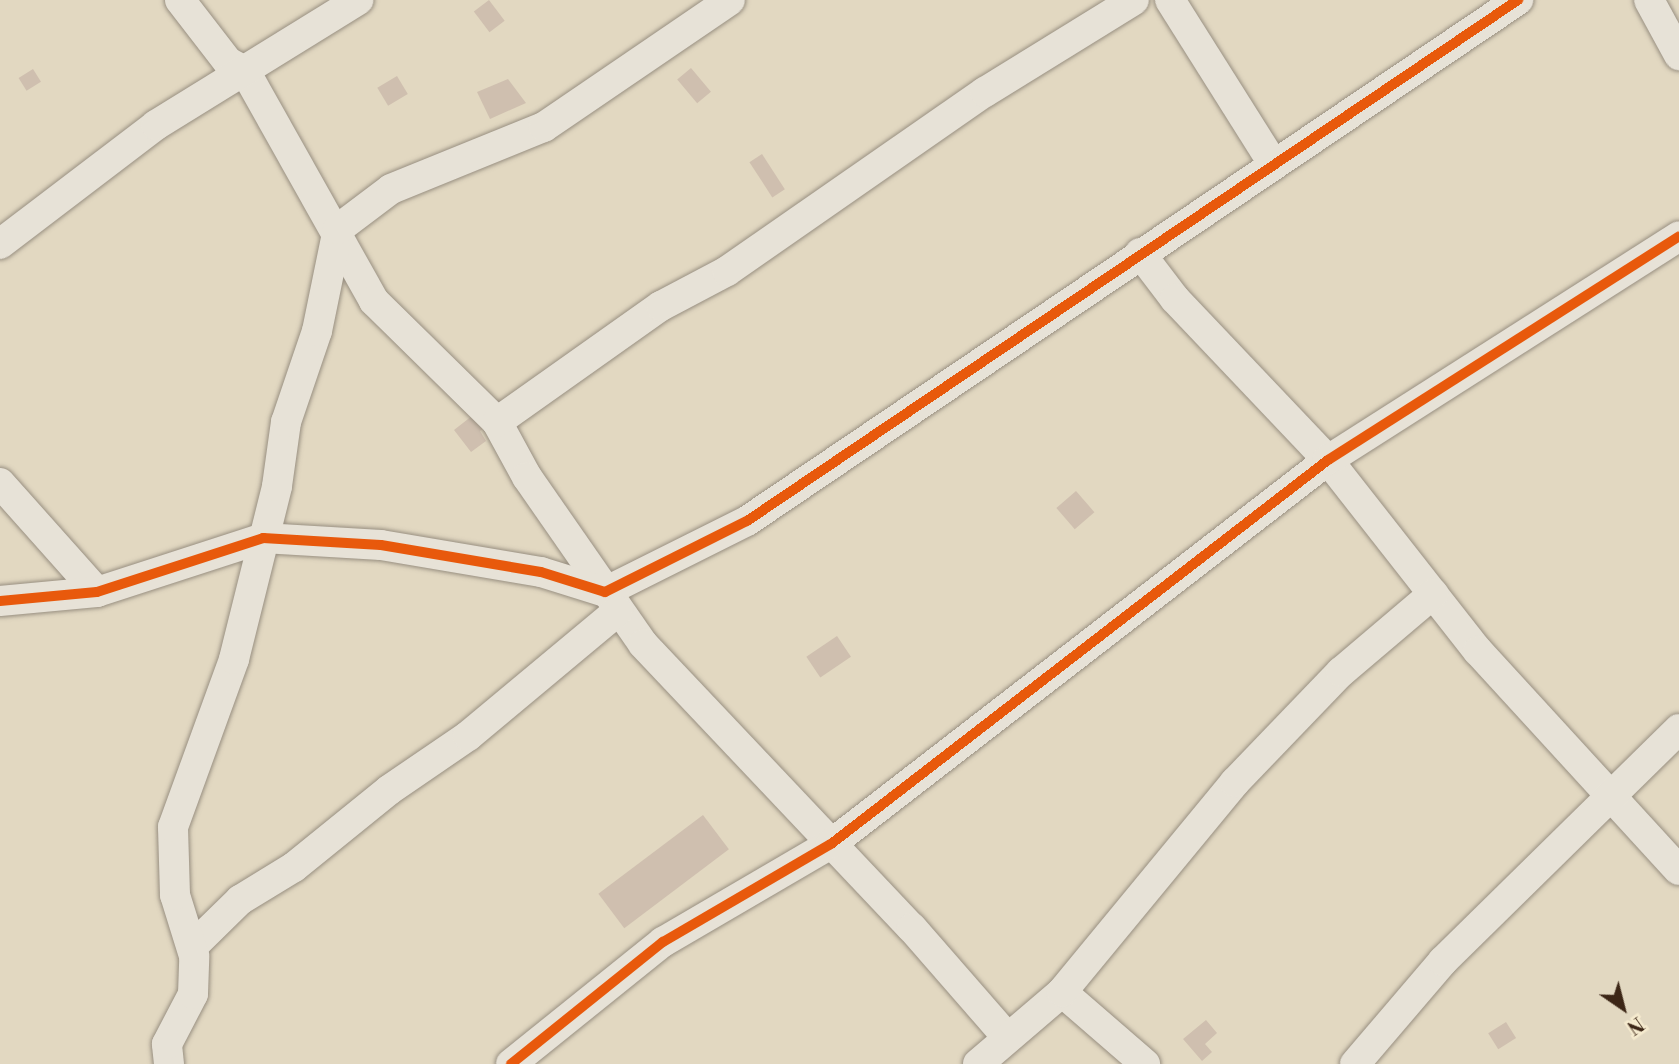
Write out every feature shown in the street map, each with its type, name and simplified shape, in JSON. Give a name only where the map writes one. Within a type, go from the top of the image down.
[{"type":"street","points":[[180,0],[228,62],[245,71],[338,229],[374,301],[497,422],[612,601],[643,644],[1007,1037]]},
{"type":"street","points":[[0,244],[156,125],[358,0]]},
{"type":"street","points":[[169,1064],[167,1044],[193,994],[192,947],[175,895],[173,827],[234,659],[263,538],[286,422],[317,331],[338,229],[391,189],[544,127],[730,0]]},
{"type":"street","points":[[497,422],[661,306],[727,271],[985,92],[1134,0]]},
{"type":"street","points":[[1170,0],[1272,162]]},
{"type":"street","points":[[192,947],[240,900],[294,867],[468,736],[612,601],[747,521],[1272,162],[1518,0]]},
{"type":"street","points":[[1649,0],[1679,55]]},
{"type":"street","points":[[510,1064],[663,942],[831,844],[1328,460],[1679,236]]},
{"type":"street","points":[[1140,253],[1175,299],[1328,460],[1433,594],[1679,870]]},
{"type":"street","points":[[0,483],[97,592]]},
{"type":"street","points":[[0,601],[97,592],[263,538],[381,545],[541,572],[612,601]]},
{"type":"street","points":[[978,1064],[1062,992],[1235,782],[1340,672],[1433,594]]},
{"type":"street","points":[[1354,1064],[1443,961],[1579,830],[1611,791],[1679,729]]},
{"type":"street","points":[[1062,992],[1145,1064]]},
{"type":"building","points":[[489,0],[505,21],[489,32],[474,11]]},
{"type":"building","points":[[691,68],[711,92],[697,103],[677,80]]},
{"type":"building","points":[[33,69],[41,82],[27,91],[19,78]]},
{"type":"building","points":[[397,76],[408,94],[388,106],[377,88]]},
{"type":"building","points":[[508,79],[526,103],[490,119],[477,92]]},
{"type":"building","points":[[762,154],[785,189],[772,197],[749,162]]},
{"type":"building","points":[[477,412],[487,426],[480,431],[486,441],[471,452],[454,430]]},
{"type":"building","points":[[1076,491],[1094,512],[1075,529],[1056,508]]},
{"type":"building","points":[[837,636],[851,657],[820,677],[806,657]]},
{"type":"building","points":[[703,815],[729,849],[624,928],[598,894]]},
{"type":"building","points":[[1206,1020],[1217,1033],[1205,1044],[1212,1052],[1202,1061],[1183,1039]]},
{"type":"building","points":[[1506,1022],[1516,1038],[1498,1049],[1488,1033]]},
{"type":"cycle path","points":[[0,601],[97,592],[263,538],[381,545],[541,572],[605,592],[747,521],[1518,0]]},
{"type":"cycle path","points":[[511,1064],[663,942],[831,844],[1328,460],[1679,236]]}]
